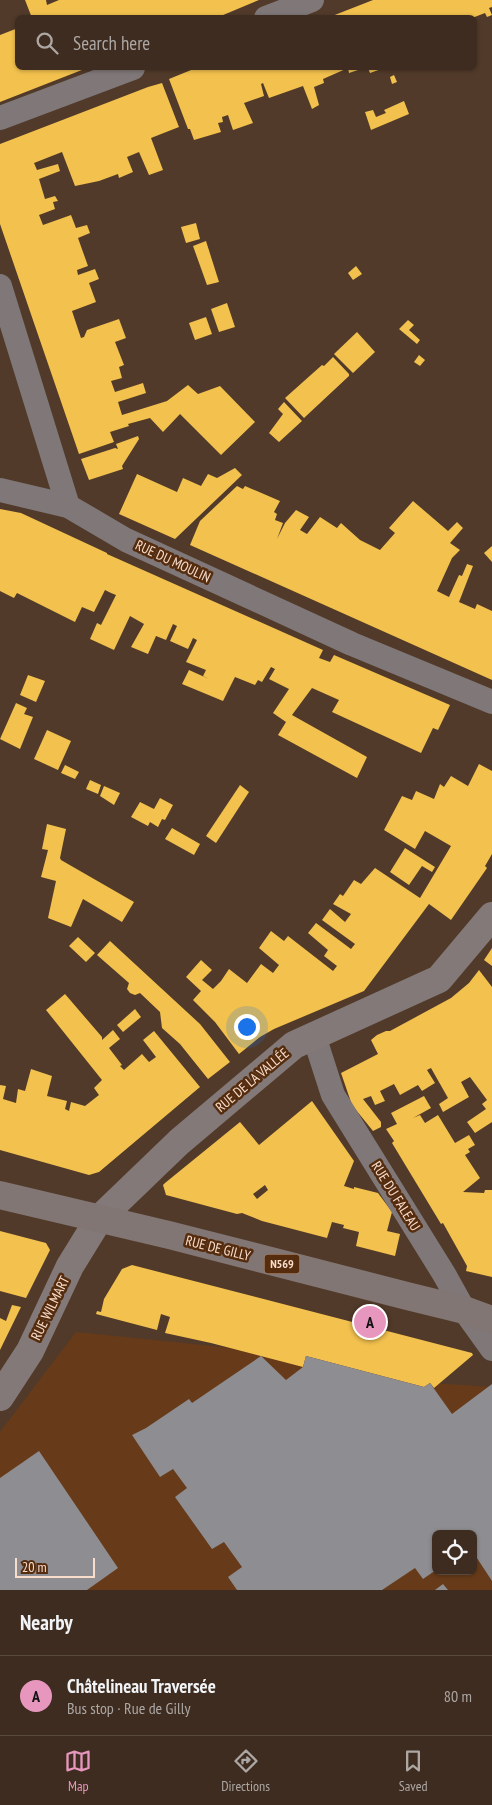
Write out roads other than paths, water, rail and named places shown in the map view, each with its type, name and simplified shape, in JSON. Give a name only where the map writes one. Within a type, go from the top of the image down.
[{"type":"main road","name":"RUE DE LA VALLÉE","points":[[99,1219],[180,1142],[294,1045],[439,979],[492,916]]},
{"type":"main road","name":"RUE DE GILLY","points":[[0,1195],[464,1310],[492,1320]]},
{"type":"main road","name":"RUE WILMART","points":[[0,1397],[30,1351],[70,1266],[99,1219]]},
{"type":"street","points":[[274,15],[312,0]]},
{"type":"street","points":[[0,118],[129,70]]},
{"type":"street","points":[[0,286],[68,506]]},
{"type":"street","name":"RUE DU MOULIN","points":[[0,490],[68,506],[135,544],[352,644],[492,702]]},
{"type":"street","name":"RUE DU FALEAU","points":[[314,1036],[333,1095],[444,1274],[464,1310],[492,1349]]},
{"type":"place","name":"Châtelineau Traversée","points":[[370,1322]]}]
